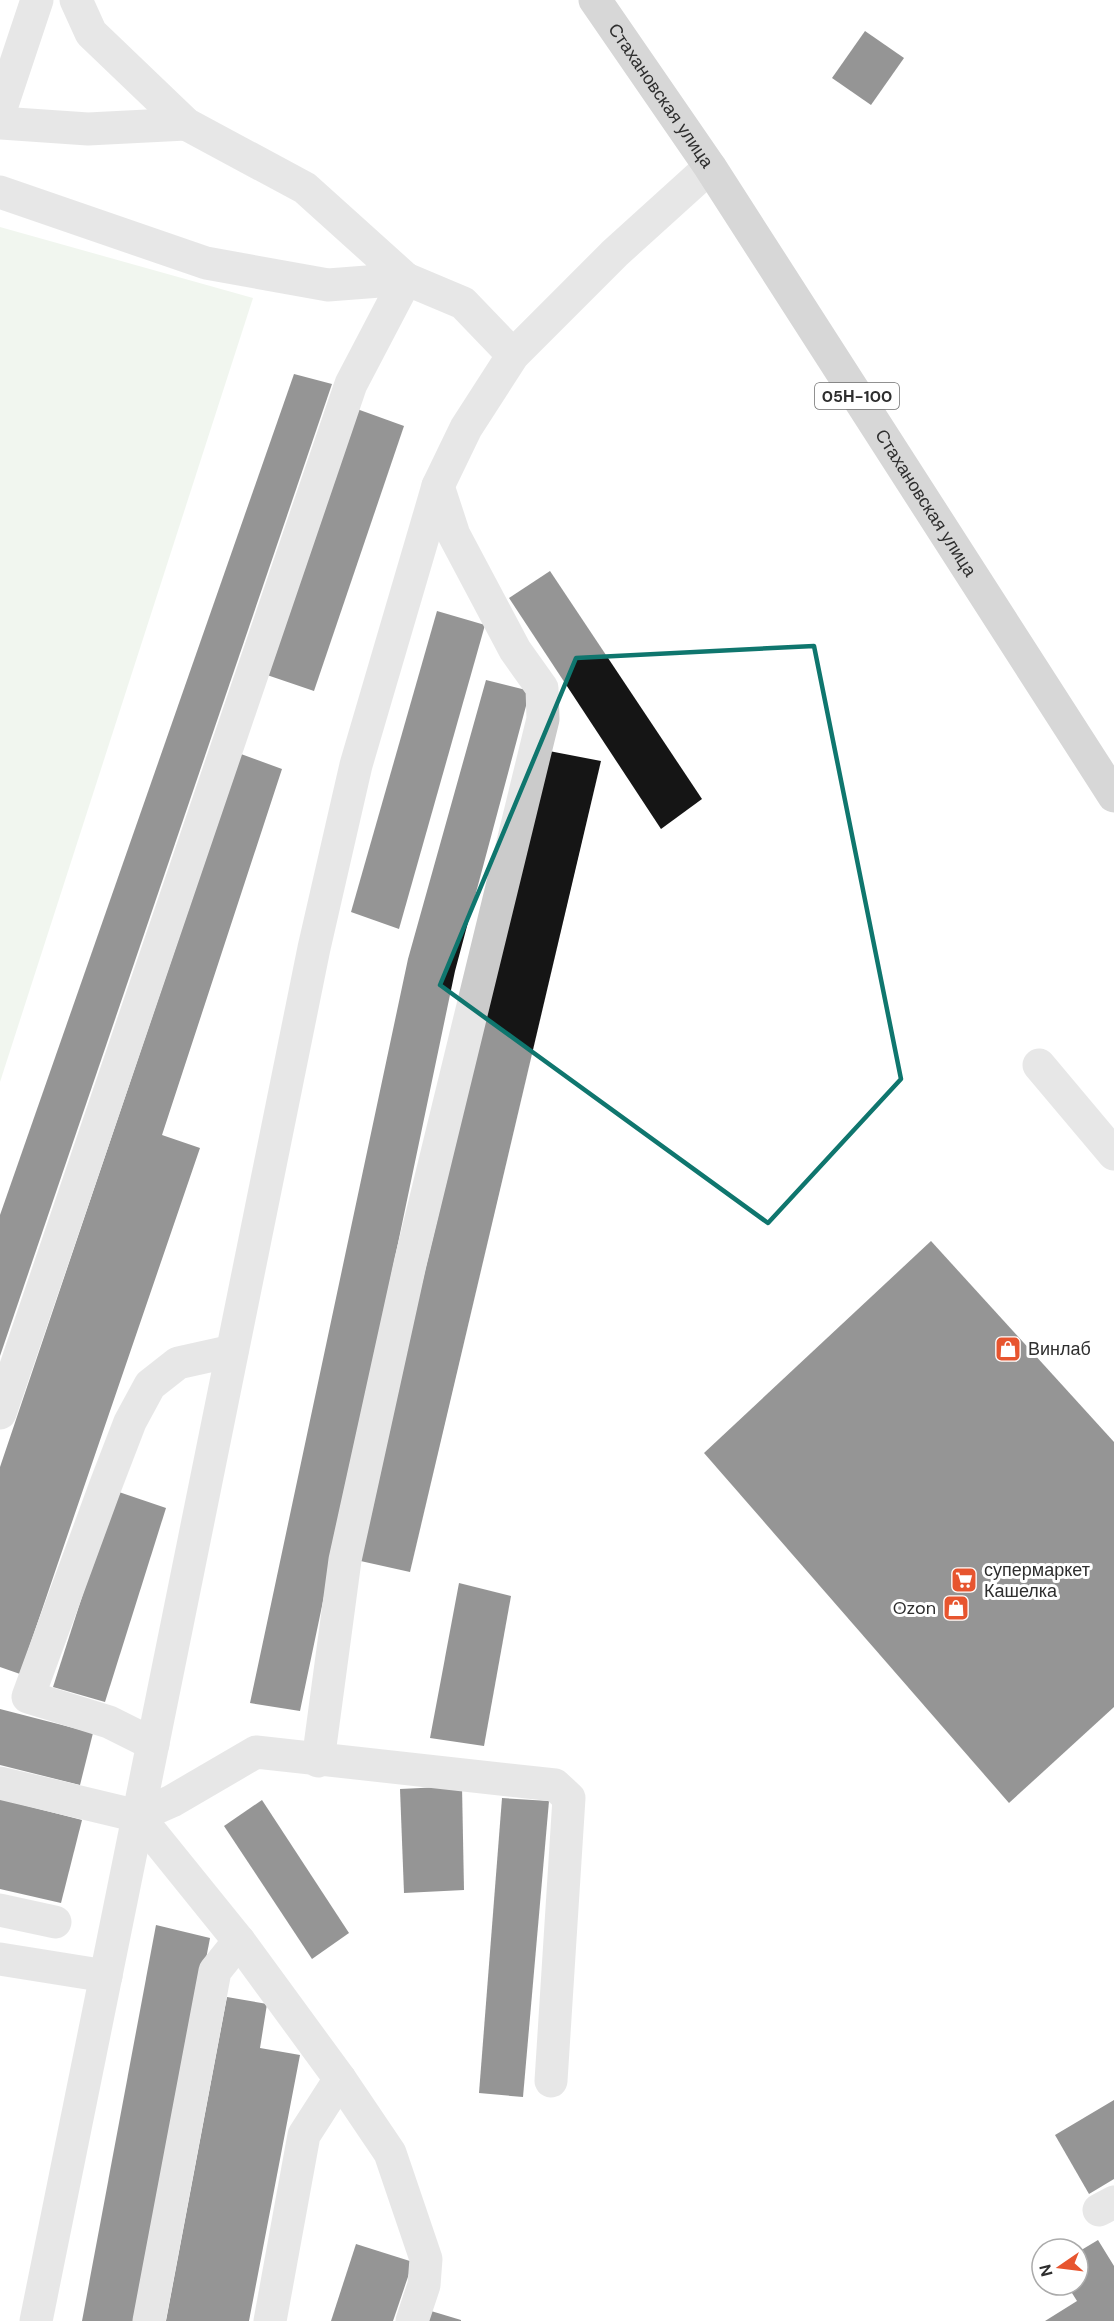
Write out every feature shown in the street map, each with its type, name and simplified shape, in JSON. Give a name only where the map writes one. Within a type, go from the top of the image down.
[{"type":"main road","name":"Стахановская улица","points":[[595,0],[710,167],[1114,796]]},
{"type":"street","points":[[0,111],[37,0]]},
{"type":"street","points":[[76,0],[91,33],[186,124],[305,189],[406,279],[464,303],[513,355]]},
{"type":"street","points":[[0,123],[88,129],[186,124]]},
{"type":"street","points":[[36,2321],[314,948],[356,765],[438,486],[466,428],[513,355],[615,253],[710,167]]},
{"type":"street","points":[[0,192],[206,263],[328,285],[406,279]]},
{"type":"street","points":[[0,1413],[351,384],[406,279]]},
{"type":"street","points":[[318,1761],[347,1549],[413,1253],[543,719],[542,688],[515,650],[454,535],[438,486]]},
{"type":"street","points":[[1039,1065],[1114,1154]]},
{"type":"street","points":[[153,1744],[109,1722],[14,1692],[105,1487],[130,1422],[150,1385],[178,1363],[232,1350]]},
{"type":"street","points":[[0,1783],[138,1815],[172,1802],[256,1752],[318,1761],[496,1777],[555,1785],[568,1798],[551,2081]]},
{"type":"street","points":[[138,1815],[239,1941],[340,2079],[390,2153],[426,2259],[424,2284],[412,2321]]},
{"type":"street","points":[[0,1911],[55,1922]]},
{"type":"street","points":[[149,2321],[215,1971],[239,1941]]},
{"type":"street","points":[[0,1959],[106,1977]]},
{"type":"street","points":[[270,2321],[304,2135],[340,2079]]},
{"type":"highlighted area","points":[[814,646],[901,1079],[768,1223],[440,985],[576,658]]},
{"type":"green space","points":[[0,227],[253,298],[0,1082]]},
{"type":"building","points":[[865,31],[904,58],[871,105],[832,78]]},
{"type":"building","points":[[294,374],[332,384],[0,1356],[0,1215]]},
{"type":"building","points":[[357,409],[404,426],[314,691],[267,675]]},
{"type":"building","points":[[550,571],[702,799],[661,829],[509,598]]},
{"type":"building","points":[[437,611],[485,625],[399,929],[351,912]]},
{"type":"building","points":[[486,680],[530,691],[455,971],[300,1711],[250,1703],[408,959]]},
{"type":"building","points":[[549,751],[601,761],[410,1572],[356,1560]]},
{"type":"building","points":[[241,754],[282,769],[162,1135],[200,1148],[20,1674],[0,1667],[0,1467]]},
{"type":"building","name":"супермаркет Кашелка","points":[[931,1241],[1114,1442],[1114,1707],[1009,1803],[704,1453]]},
{"type":"building","points":[[116,1491],[166,1508],[105,1702],[53,1687]]},
{"type":"building","points":[[459,1583],[511,1596],[484,1746],[430,1738]]},
{"type":"building","points":[[0,1709],[93,1733],[80,1785],[0,1765]]},
{"type":"building","points":[[462,1786],[464,1890],[404,1893],[400,1789]]},
{"type":"building","points":[[502,1798],[549,1801],[523,2097],[479,2093]]},
{"type":"building","points":[[0,1799],[82,1820],[61,1903],[0,1889]]},
{"type":"building","points":[[262,1800],[349,1933],[312,1959],[224,1826]]},
{"type":"building","points":[[156,1925],[210,1938],[137,2321],[82,2321]]},
{"type":"building","points":[[227,1997],[267,2004],[260,2048],[300,2055],[249,2321],[166,2321]]},
{"type":"building","points":[[1114,2100],[1114,2179],[1089,2194],[1055,2135]]},
{"type":"building","points":[[1098,2240],[1114,2266],[1114,2321],[1045,2321],[1077,2301],[1074,2297],[1090,2297],[1090,2245]]},
{"type":"building","points":[[356,2244],[413,2262],[393,2321],[331,2321]]},
{"type":"building","points":[[431,2311],[461,2320],[461,2321],[428,2321]]},
{"type":"place","name":"Винлаб","points":[[1008,1349]]},
{"type":"place","name":"супермаркет Кашелка","points":[[964,1580]]},
{"type":"place","name":"Ozon","points":[[956,1608]]}]
